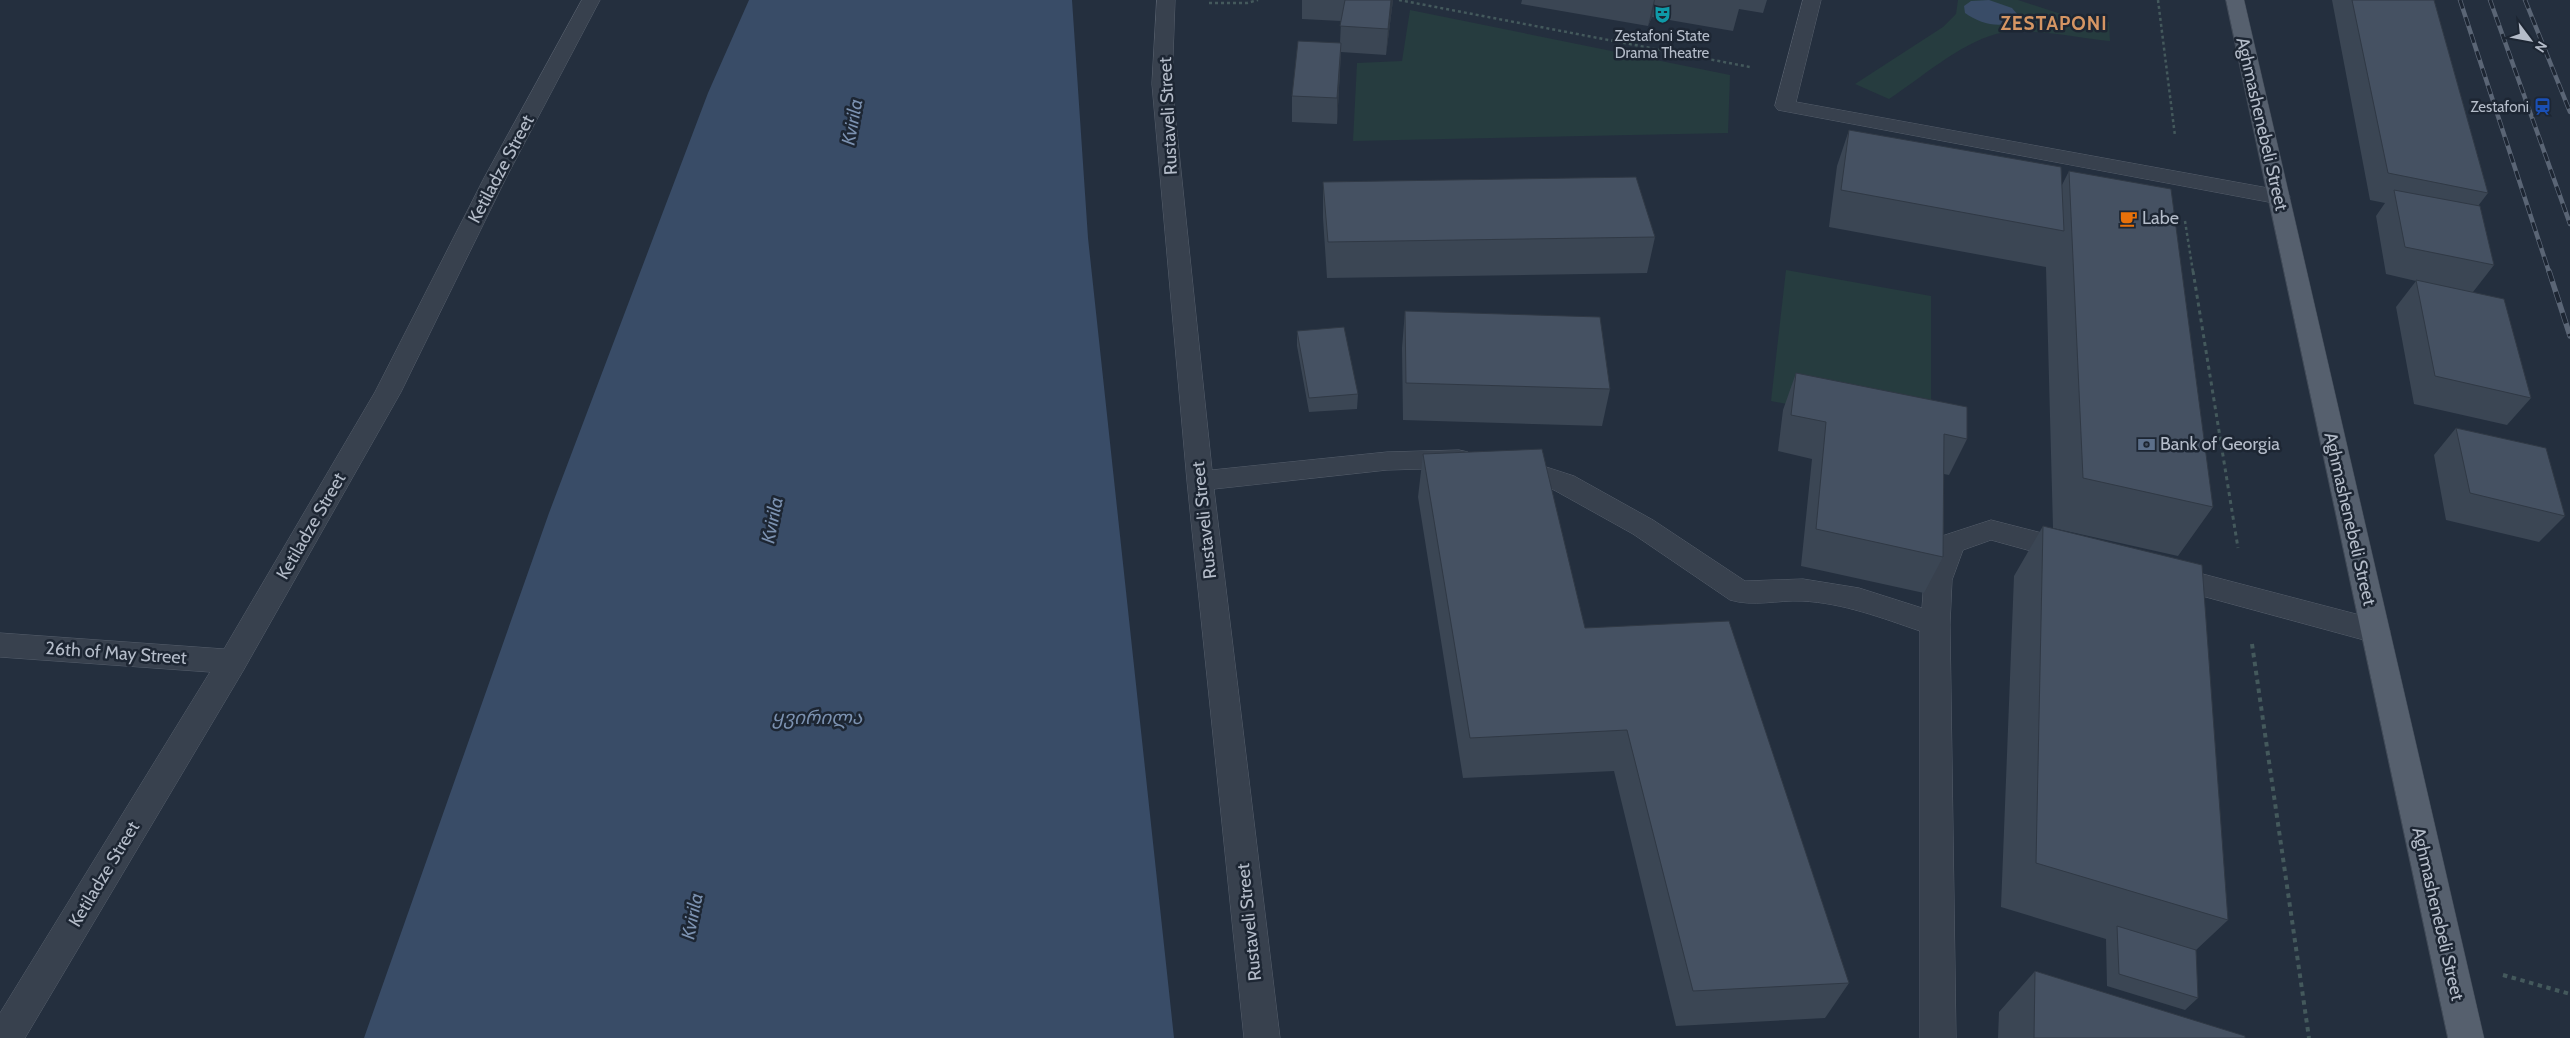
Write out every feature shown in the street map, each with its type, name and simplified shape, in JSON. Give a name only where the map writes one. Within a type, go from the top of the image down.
[{"type":"main road","name":"Aghmashenebeli Street","points":[[2234,0],[2466,1038]]},
{"type":"street","name":"Ketiladze Street","points":[[5,1038],[232,662],[388,392],[495,178],[591,0]]},
{"type":"street","points":[[1812,0],[1785,106],[2278,197]]},
{"type":"street","name":"Rustaveli Street","points":[[1166,1],[1162,84],[1200,481],[1262,1038]]},
{"type":"street","points":[[1200,481],[1386,461],[1463,459],[1518,466],[1564,483],[1643,528],[1740,592],[1803,590],[1859,598],[1935,624]]},
{"type":"street","points":[[1938,1038],[1935,624],[1938,580],[1952,543],[1992,530],[2093,556]]},
{"type":"street","points":[[2139,568],[2376,631]]},
{"type":"street","name":"26th of May Street","points":[[0,645],[232,662]]},
{"type":"path","points":[[1166,1],[1247,3],[1258,0]]},
{"type":"path","points":[[1399,0],[1758,69],[1794,73]]},
{"type":"path","points":[[2158,0],[2180,179]]},
{"type":"path","points":[[2449,960],[2570,994]]},
{"type":"green space","points":[[1958,0],[2018,0],[2058,13],[2109,22],[2110,41],[2021,31],[1996,34],[1968,45],[1954,53],[1889,99],[1855,84],[1943,27],[1956,14]]},
{"type":"green space","points":[[1410,10],[1730,75],[1728,133],[1353,141],[1357,63],[1402,61]]},
{"type":"green space","points":[[1786,270],[1931,296],[1931,432],[1771,401]]},
{"type":"water","name":"ყვირილა","points":[[749,0],[1072,0],[1088,238],[1174,1038],[364,1038],[549,513],[708,93]]},
{"type":"water","points":[[1989,0],[2012,8],[2018,15],[2015,22],[2002,25],[1989,24],[1965,13],[1964,6],[1971,1]]},
{"type":"building","points":[[1345,0],[1391,0],[1388,29],[1340,26]]},
{"type":"building","points":[[2352,0],[2434,0],[2488,193],[2388,173]]},
{"type":"building","points":[[1298,41],[1341,43],[1337,98],[1292,96]]},
{"type":"building","points":[[1849,130],[2061,167],[2064,231],[1841,190]]},
{"type":"building","points":[[2069,171],[2171,189],[2213,507],[2083,478]]},
{"type":"building","points":[[1636,177],[1655,237],[1328,242],[1323,182]]},
{"type":"building","points":[[2394,190],[2480,206],[2494,265],[2405,247]]},
{"type":"building","points":[[2416,280],[2504,299],[2531,398],[2435,376]]},
{"type":"building","points":[[1405,311],[1600,317],[1610,389],[1406,383]]},
{"type":"building","points":[[1344,327],[1358,394],[1309,398],[1297,331]]},
{"type":"building","points":[[1796,373],[1967,407],[1967,439],[1944,434],[1943,557],[1816,529],[1826,422],[1791,415]]},
{"type":"building","points":[[2456,428],[2546,448],[2565,516],[2470,493]]},
{"type":"building","points":[[1542,449],[1585,628],[1729,621],[1849,983],[1693,991],[1627,730],[1470,738],[1423,454]]},
{"type":"building","points":[[2043,526],[2202,565],[2228,920],[2036,863]]},
{"type":"building","points":[[2117,926],[2196,950],[2198,998],[2119,974]]},
{"type":"building","points":[[2035,971],[2245,1036],[2245,1038],[2034,1038]]},
{"type":"railway","points":[[2460,0],[2549,272]]},
{"type":"railway","points":[[2490,0],[2570,224]]},
{"type":"railway","points":[[2525,0],[2570,112]]},
{"type":"railway","points":[[2549,271],[2570,336]]},
{"type":"place","name":"Zestafoni State Drama Theatre","points":[[1662,15]]},
{"type":"place","name":"Zestafoni","points":[[2543,107]]},
{"type":"place","name":"Labe","points":[[2128,218]]},
{"type":"place","name":"Bank of Georgia","points":[[2146,444]]},
{"type":"district","name":"ZESTAPONI","points":[[2054,23]]},
{"type":"water label","name":"Kvirila","points":[[852,122]]},
{"type":"water label","name":"Kvirila","points":[[772,520]]},
{"type":"water label","name":"Kvirila","points":[[692,916]]}]
